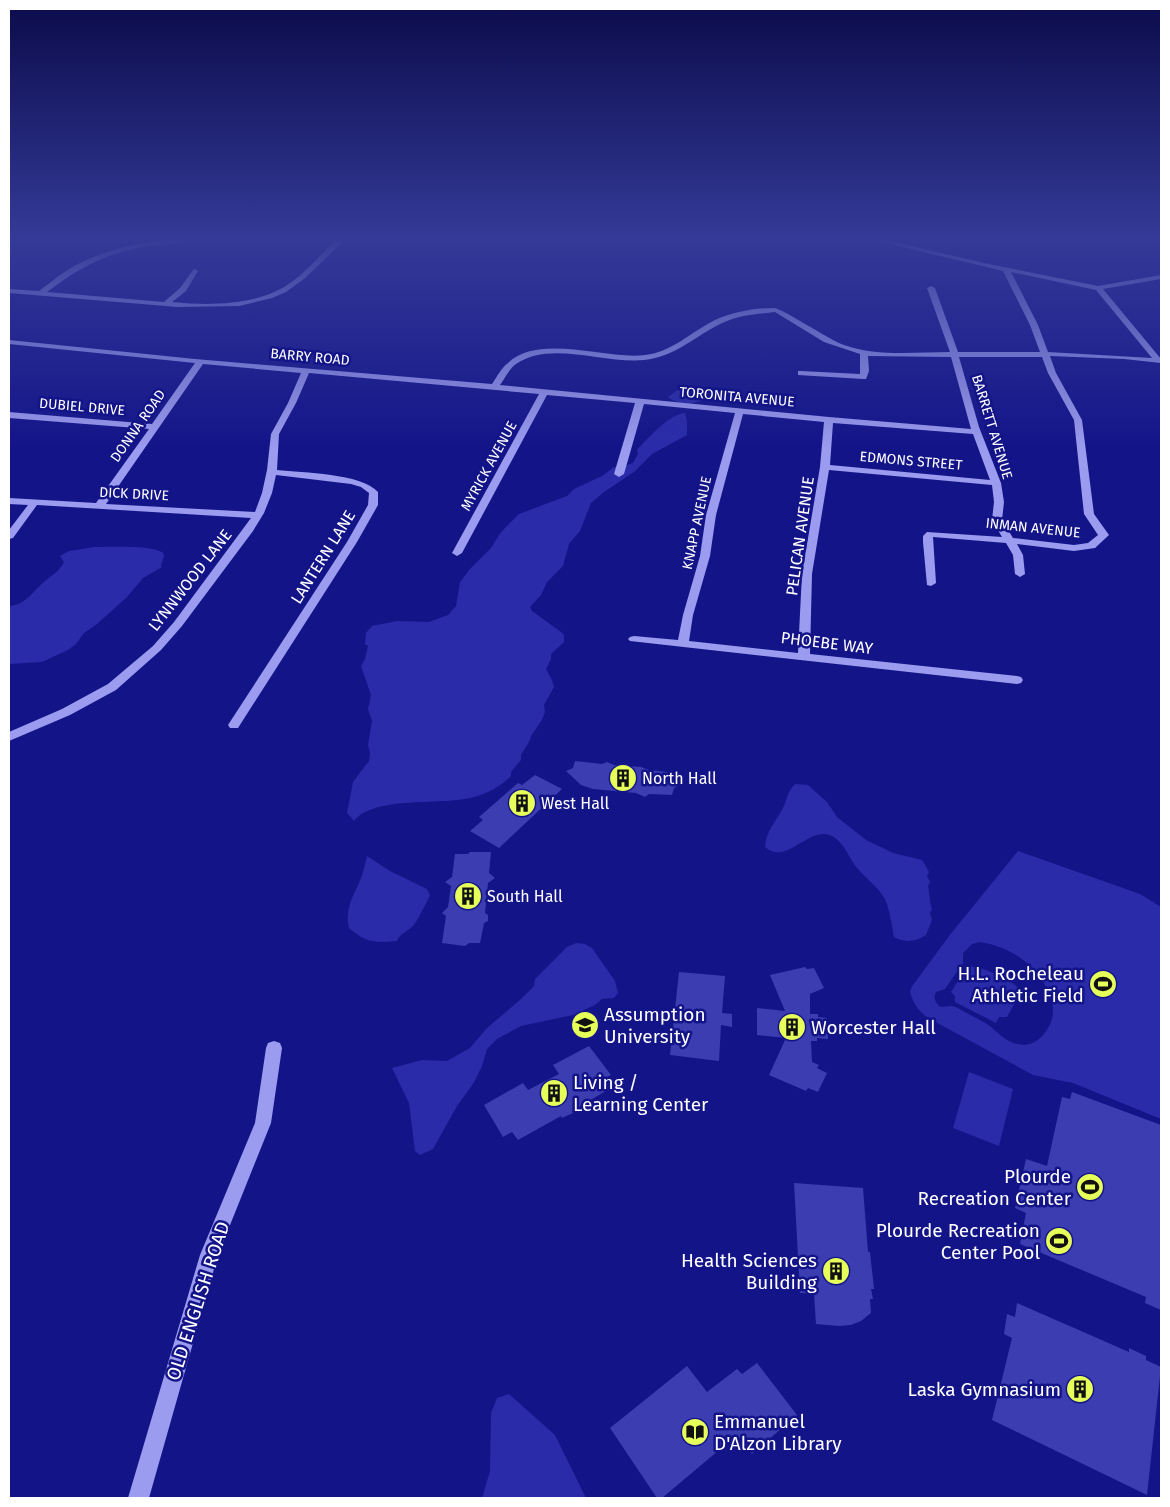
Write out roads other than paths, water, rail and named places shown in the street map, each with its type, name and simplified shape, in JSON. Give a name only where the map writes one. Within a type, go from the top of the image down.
[{"type":"street","name":"BARRETT AVENUE","points":[[938,308],[955,354],[977,432],[996,483],[999,502],[997,520],[1018,555],[1020,574]]},
{"type":"street","name":"INMAN AVENUE","points":[[931,583],[932,571],[928,547],[930,534],[972,536],[1080,548],[1095,544],[1104,535],[1089,514],[1078,420],[1052,373],[1046,354],[1024,308]]},
{"type":"street","points":[[1115,308],[1159,361]]},
{"type":"street","points":[[495,387],[509,366],[521,358],[545,352],[625,358],[650,357],[667,352],[725,318],[776,310],[835,346],[864,353],[885,355],[1046,354],[1114,356],[1159,361]]},
{"type":"street","name":"BARRY ROAD","points":[[9,342],[495,387]]},
{"type":"street","points":[[801,373],[863,376],[865,371],[864,353]]},
{"type":"street","name":"DONNA ROAD","points":[[99,506],[201,361]]},
{"type":"street","name":"LYNNWOOD LANE","points":[[9,737],[91,699],[112,687],[157,648],[178,624],[248,531],[257,515],[267,492],[275,434],[306,371]]},
{"type":"street","name":"TORONITA AVENUE","points":[[495,387],[829,420],[977,432]]},
{"type":"street","name":"MYRICK AVENUE","points":[[457,553],[544,392]]},
{"type":"street","points":[[619,474],[640,402]]},
{"type":"street","name":"KNAPP AVENUE","points":[[683,643],[688,615],[705,556],[711,515],[740,410]]},
{"type":"street","name":"DUBIEL DRIVE","points":[[9,415],[154,427]]},
{"type":"street","name":"PELICAN AVENUE","points":[[804,657],[808,566],[825,467],[829,420]]},
{"type":"street","name":"EDMONS STREET","points":[[825,467],[996,483]]},
{"type":"street","name":"LANTERN LANE","points":[[234,725],[352,542],[374,501],[373,492],[358,483],[271,472]]},
{"type":"street","name":"DICK DRIVE","points":[[9,501],[257,515]]},
{"type":"street","points":[[9,536],[34,502]]},
{"type":"street","name":"PHOEBE WAY","points":[[634,639],[1017,680]]},
{"type":"street","name":"OLD ENGLISH ROAD","points":[[138,1498],[208,1255],[263,1123],[274,1048]]},
{"type":"place","name":"North Hall","points":[[623,778]]},
{"type":"place","name":"West Hall","points":[[522,803]]},
{"type":"place","name":"South Hall","points":[[468,896]]},
{"type":"place","name":"H.L. Rocheleau Athletic Field","points":[[1103,984]]},
{"type":"place","name":"Assumption University","points":[[585,1025]]},
{"type":"place","name":"Worcester Hall","points":[[792,1027]]},
{"type":"place","name":"Living / Learning Center","points":[[554,1093]]},
{"type":"place","name":"Plourde Recreation Center","points":[[1090,1187]]},
{"type":"place","name":"Plourde Recreation Center Pool","points":[[1059,1241]]},
{"type":"place","name":"Health Sciences Building","points":[[836,1271]]},
{"type":"place","name":"Laska Gymnasium","points":[[1080,1389]]},
{"type":"place","name":"Emmanuel D'Alzon Library","points":[[695,1432]]}]
